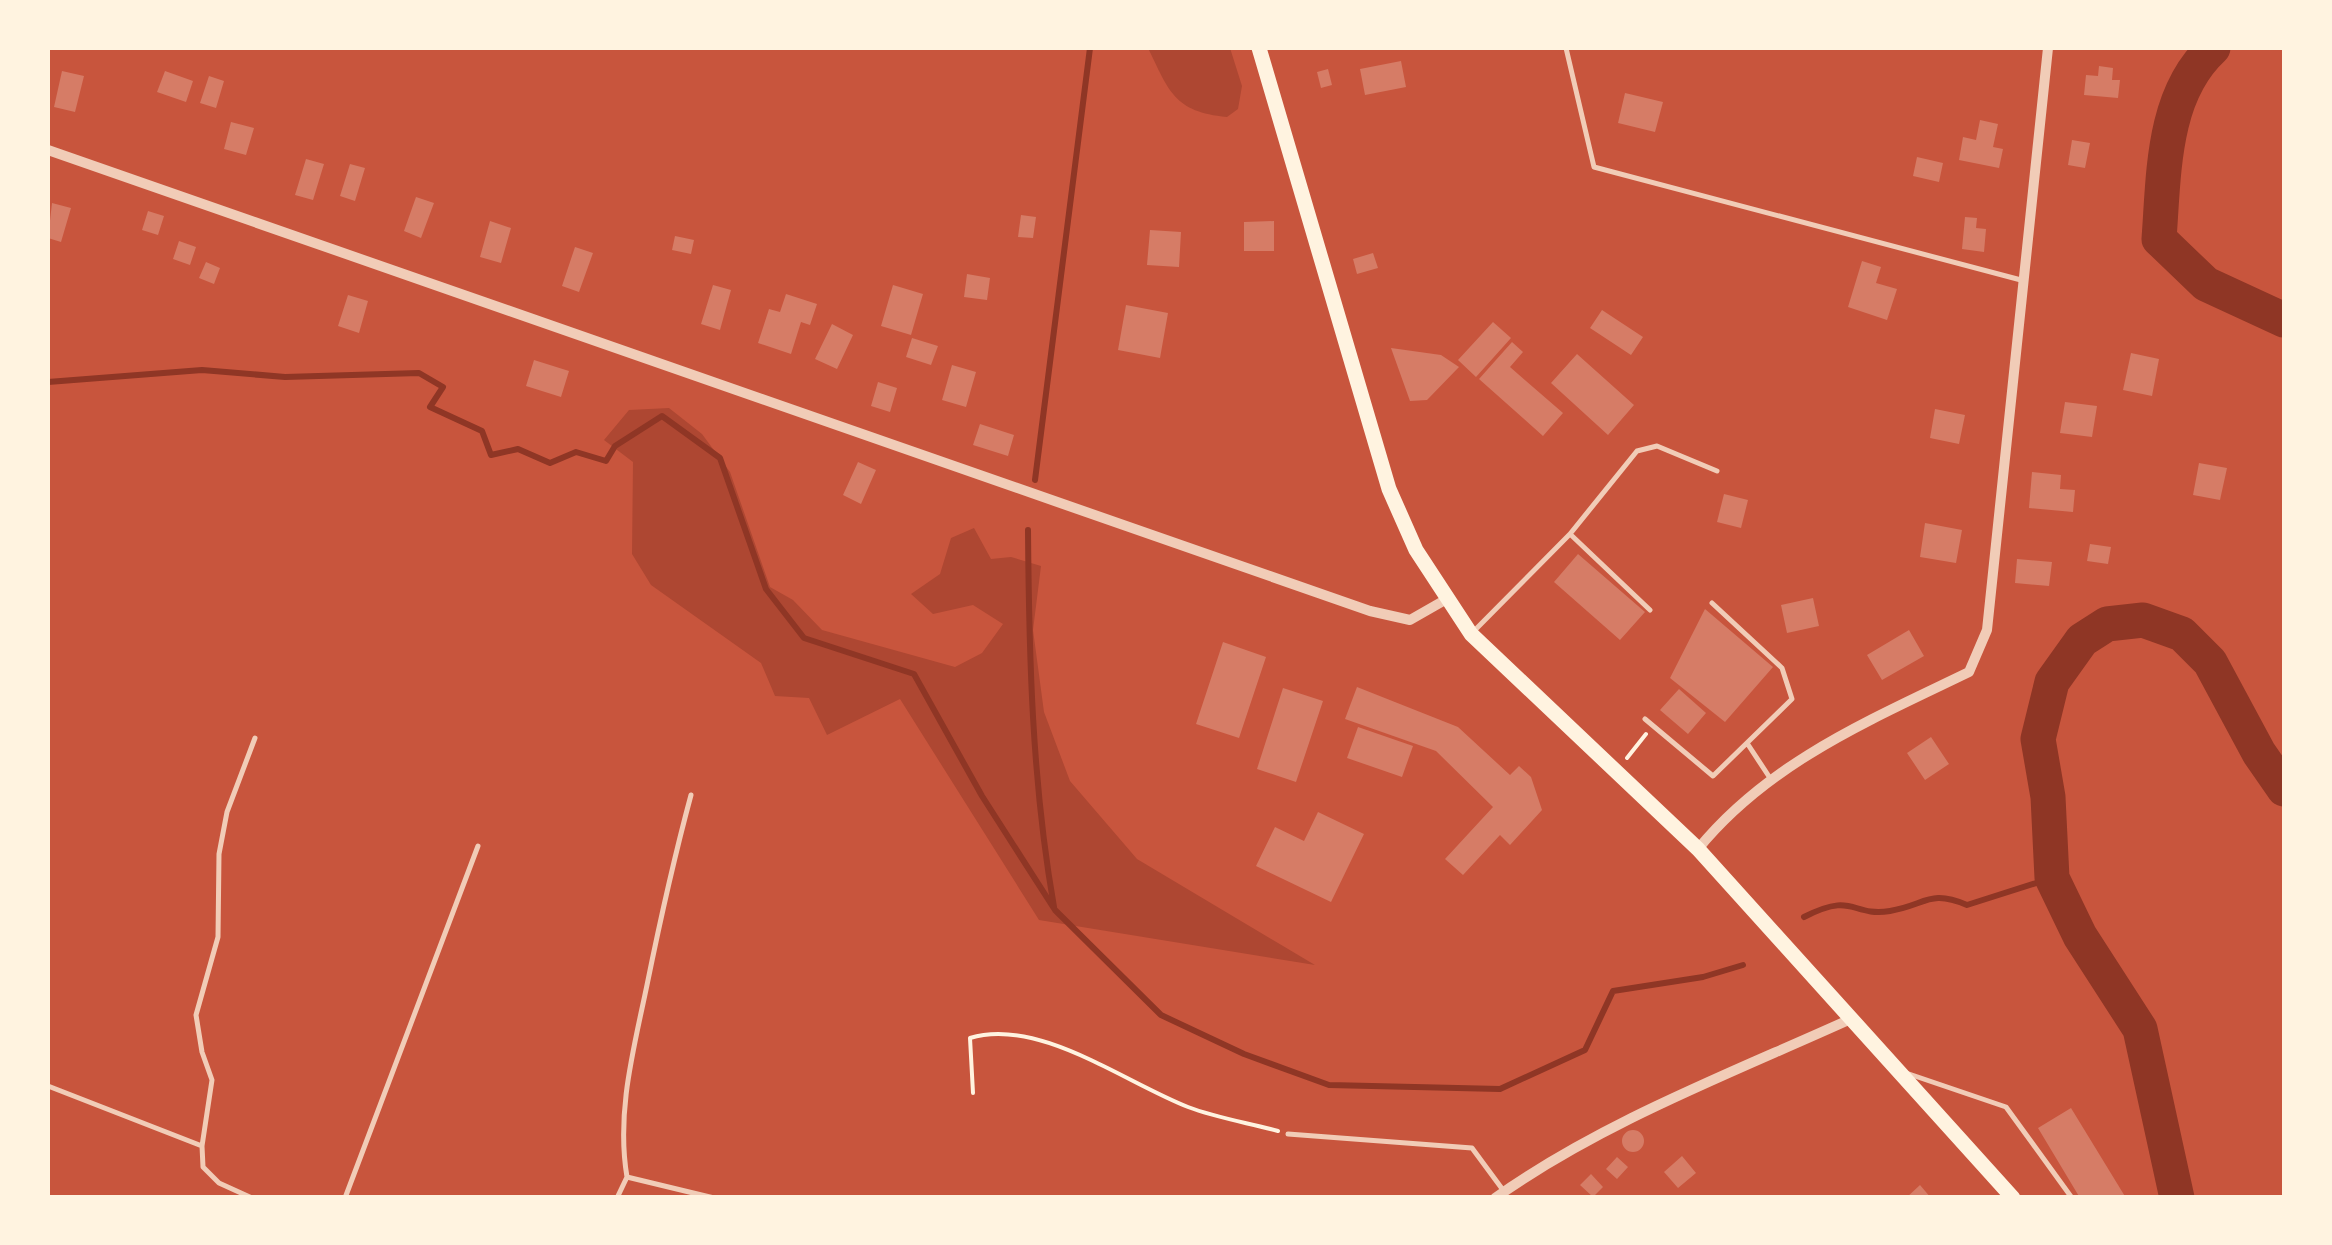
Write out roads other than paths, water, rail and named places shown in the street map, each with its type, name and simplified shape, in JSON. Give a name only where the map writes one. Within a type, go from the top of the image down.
[{"type":"main road","points":[[1259,48],[1389,489],[1444,600],[1497,663],[1698,848],[2012,1198]]},
{"type":"street","points":[[1698,848],[1720,821],[1770,778],[1844,733],[1969,672],[1987,630],[2048,48]]},
{"type":"street","points":[[48,150],[1370,610],[1410,620],[1444,600]]},
{"type":"street","points":[[1500,1194],[1535,1168],[1627,1120],[1852,1018]]},
{"type":"lane","points":[[1566,48],[1594,167],[2021,280]]},
{"type":"lane","points":[[1471,634],[1570,534],[1638,451],[1657,446],[1718,471]]},
{"type":"lane","points":[[1570,534],[1650,610]]},
{"type":"lane","points":[[1644,718],[1713,776],[1792,699],[1782,668],[1712,603]]},
{"type":"lane","points":[[252,1198],[219,1183],[204,1166],[202,1146],[212,1080],[202,1052],[196,1015],[218,938],[219,854],[227,812],[255,738]]},
{"type":"lane","points":[[1747,742],[1770,778]]},
{"type":"lane","points":[[617,1198],[627,1177],[622,1144],[630,1066],[652,944],[691,795]]},
{"type":"lane","points":[[345,1198],[478,846]]},
{"type":"lane","points":[[1899,1071],[2006,1108],[2072,1198]]},
{"type":"lane","points":[[48,1086],[202,1146]]},
{"type":"lane","points":[[1288,1134],[1472,1148],[1500,1194]]},
{"type":"lane","points":[[627,1177],[714,1198]]},
{"type":"waterway","points":[[1035,480],[1090,48]]},
{"type":"waterway","points":[[2213,48],[2196,67],[2175,112],[2165,162],[2159,239],[2206,284],[2284,320]]},
{"type":"waterway","points":[[48,382],[202,370],[285,377],[419,373],[443,387],[430,407],[482,431],[491,455],[518,449],[550,463],[576,452],[606,461],[615,446],[662,416],[720,458],[766,589],[804,638],[914,674],[982,796],[1055,910],[1161,1015],[1244,1054],[1329,1085],[1500,1089],[1585,1050],[1613,991],[1703,977],[1743,965]]},
{"type":"waterway","points":[[1028,530],[1036,766],[1054,907]]},
{"type":"waterway","points":[[2177,1198],[2140,1029],[2080,936],[2052,878],[2048,797],[2038,739],[2052,682],[2082,640],[2107,624],[2143,620],[2182,634],[2210,662],[2259,753],[2284,789]]},
{"type":"waterway","points":[[1804,917],[1833,906],[1890,911],[1935,898],[1967,905],[2052,878]]}]
